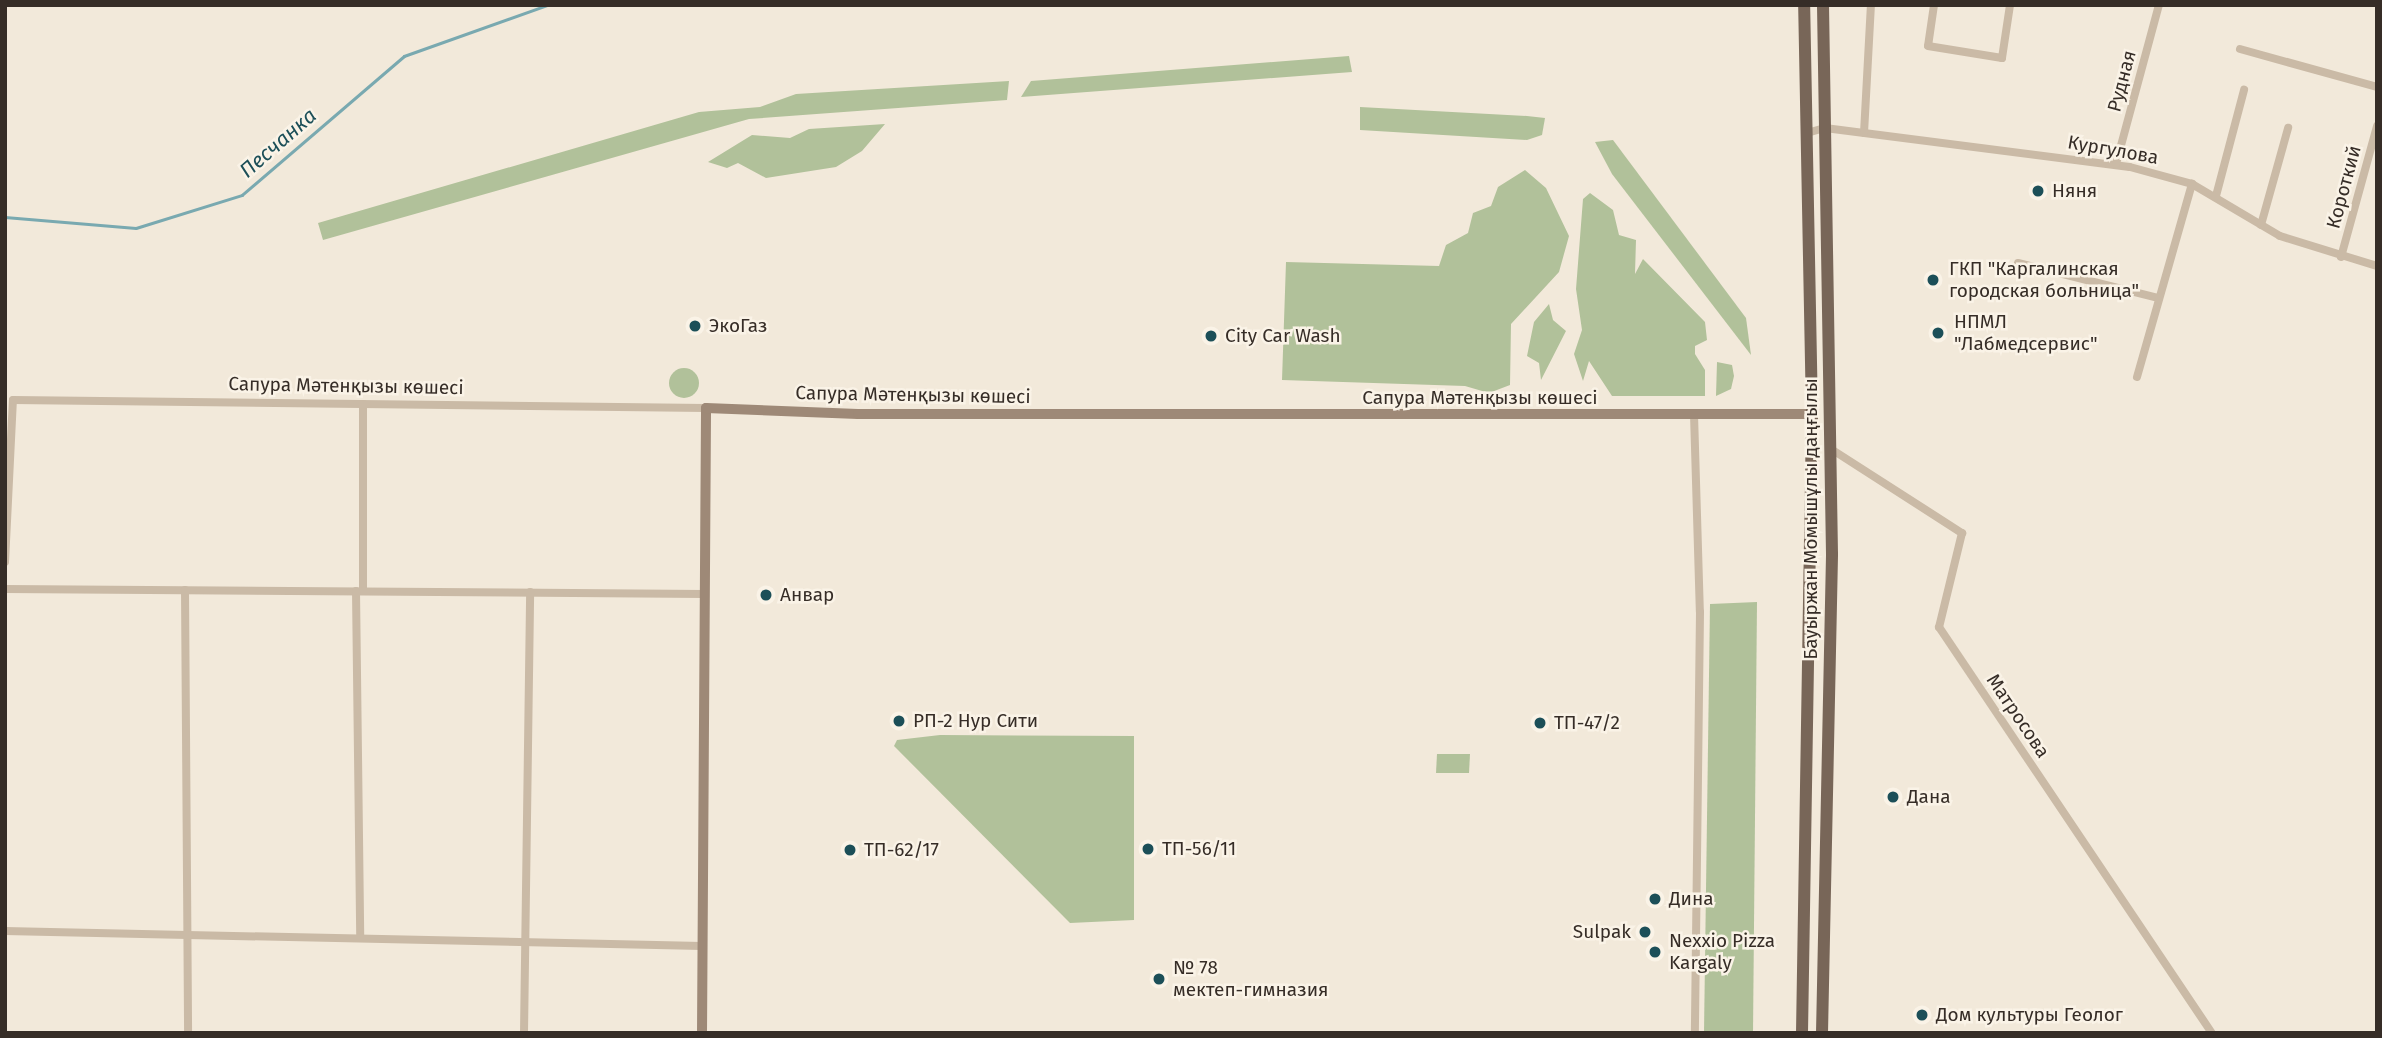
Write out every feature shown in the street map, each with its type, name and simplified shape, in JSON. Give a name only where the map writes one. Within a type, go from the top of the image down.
[{"type":"main road","name":"Бауыржан Момышұлы даңғылы","points":[[1802,1033],[1812,553],[1804,5]]},
{"type":"main road","name":"Бауыржан Момышұлы даңғылы","points":[[1822,1033],[1832,554],[1823,5]]},
{"type":"main road","points":[[1812,414],[1831,414]]},
{"type":"main road","points":[[1812,553],[1832,554]]},
{"type":"street","points":[[1864,133],[1871,5]]},
{"type":"street","points":[[1934,5],[1928,46],[2001,58],[2010,5]]},
{"type":"street","name":"Рудная","points":[[2116,164],[2159,5]]},
{"type":"street","points":[[2240,49],[2377,87]]},
{"type":"street","points":[[2216,196],[2244,90]]},
{"type":"street","name":"Короткий","points":[[2342,257],[2377,126]]},
{"type":"street","points":[[1807,133],[1825,128]]},
{"type":"street","name":"Кургулова","points":[[1825,128],[2116,164],[2192,184],[2261,225],[2342,257],[2377,266]]},
{"type":"street","points":[[2261,225],[2288,128]]},
{"type":"street","points":[[2137,377],[2192,184]]},
{"type":"street","points":[[2018,263],[2158,298]]},
{"type":"street","name":"Сапура Мәтенқызы көшесі","points":[[5,562],[13,400],[706,408],[858,414],[1812,414]]},
{"type":"street","points":[[360,936],[359,591],[363,404]]},
{"type":"street","points":[[702,1033],[706,408]]},
{"type":"street","points":[[1694,414],[1700,612],[1695,1033]]},
{"type":"street","name":"Матросова","points":[[1831,449],[1962,533],[1939,626],[2212,1033]]},
{"type":"street","points":[[5,589],[704,594]]},
{"type":"street","points":[[185,590],[188,1033]]},
{"type":"street","points":[[524,1033],[530,592]]},
{"type":"street","points":[[5,931],[526,938],[702,946]]},
{"type":"green space","points":[[1349,56],[1352,72],[1021,97],[1031,81]]},
{"type":"green space","points":[[1009,81],[1007,100],[749,119],[323,240],[318,223],[699,112],[760,107],[796,94]]},
{"type":"green space","points":[[1360,107],[1545,118],[1542,135],[1527,140],[1360,130]]},
{"type":"green space","points":[[885,124],[862,151],[836,167],[766,178],[738,163],[727,168],[708,162],[752,135],[790,138],[809,129]]},
{"type":"green space","points":[[1613,140],[1746,318],[1751,355],[1612,174],[1595,142]]},
{"type":"green space","points":[[1525,170],[1546,188],[1569,236],[1559,272],[1511,324],[1510,385],[1489,393],[1465,386],[1282,380],[1286,262],[1439,266],[1446,245],[1468,233],[1473,213],[1491,206],[1498,187]]},
{"type":"green space","points":[[1590,193],[1613,210],[1619,235],[1636,240],[1635,274],[1643,259],[1705,322],[1707,340],[1695,346],[1695,354],[1705,370],[1705,396],[1612,396],[1589,361],[1583,381],[1574,354],[1582,330],[1576,289],[1583,199]]},
{"type":"green space","points":[[1549,304],[1553,320],[1566,331],[1541,380],[1539,363],[1527,356],[1534,322]]},
{"type":"green space","points":[[1717,362],[1732,365],[1734,376],[1731,389],[1716,396]]},
{"type":"green space","points":[[684,368],[695,372],[699,383],[695,394],[684,398],[673,394],[669,383],[673,372]]},
{"type":"green space","points":[[1757,602],[1753,1033],[1704,1033],[1710,604]]},
{"type":"green space","points":[[940,735],[1134,736],[1134,920],[1070,923],[894,746],[897,740]]},
{"type":"green space","points":[[1437,754],[1470,754],[1469,773],[1436,773]]},
{"type":"waterway","name":"Песчанка","points":[[5,217],[136,228],[242,195],[404,56],[547,5]]},
{"type":"place","name":"Няня","points":[[2038,191]]},
{"type":"place","name":"ГКП \"Каргалинская городская больница\"","points":[[1933,280]]},
{"type":"place","name":"ЭкоГаз","points":[[695,326]]},
{"type":"place","name":"НПМЛ \"Лабмедсервис\"","points":[[1938,333]]},
{"type":"place","name":"City Car Wash","points":[[1211,336]]},
{"type":"place","name":"Анвар","points":[[766,595]]},
{"type":"place","name":"РП-2 Нур Сити","points":[[899,721]]},
{"type":"place","name":"ТП-47/2","points":[[1540,723]]},
{"type":"place","name":"Дана","points":[[1893,797]]},
{"type":"place","name":"ТП-56/11","points":[[1148,849]]},
{"type":"place","name":"ТП-62/17","points":[[850,850]]},
{"type":"place","name":"Дина","points":[[1655,899]]},
{"type":"place","name":"Sulpak","points":[[1645,932]]},
{"type":"place","name":"Nexxio Pizza Kargaly","points":[[1655,952]]},
{"type":"place","name":"№ 78 мектеп-гимназия","points":[[1159,979]]},
{"type":"place","name":"Дом культуры Геолог","points":[[1922,1015]]}]
